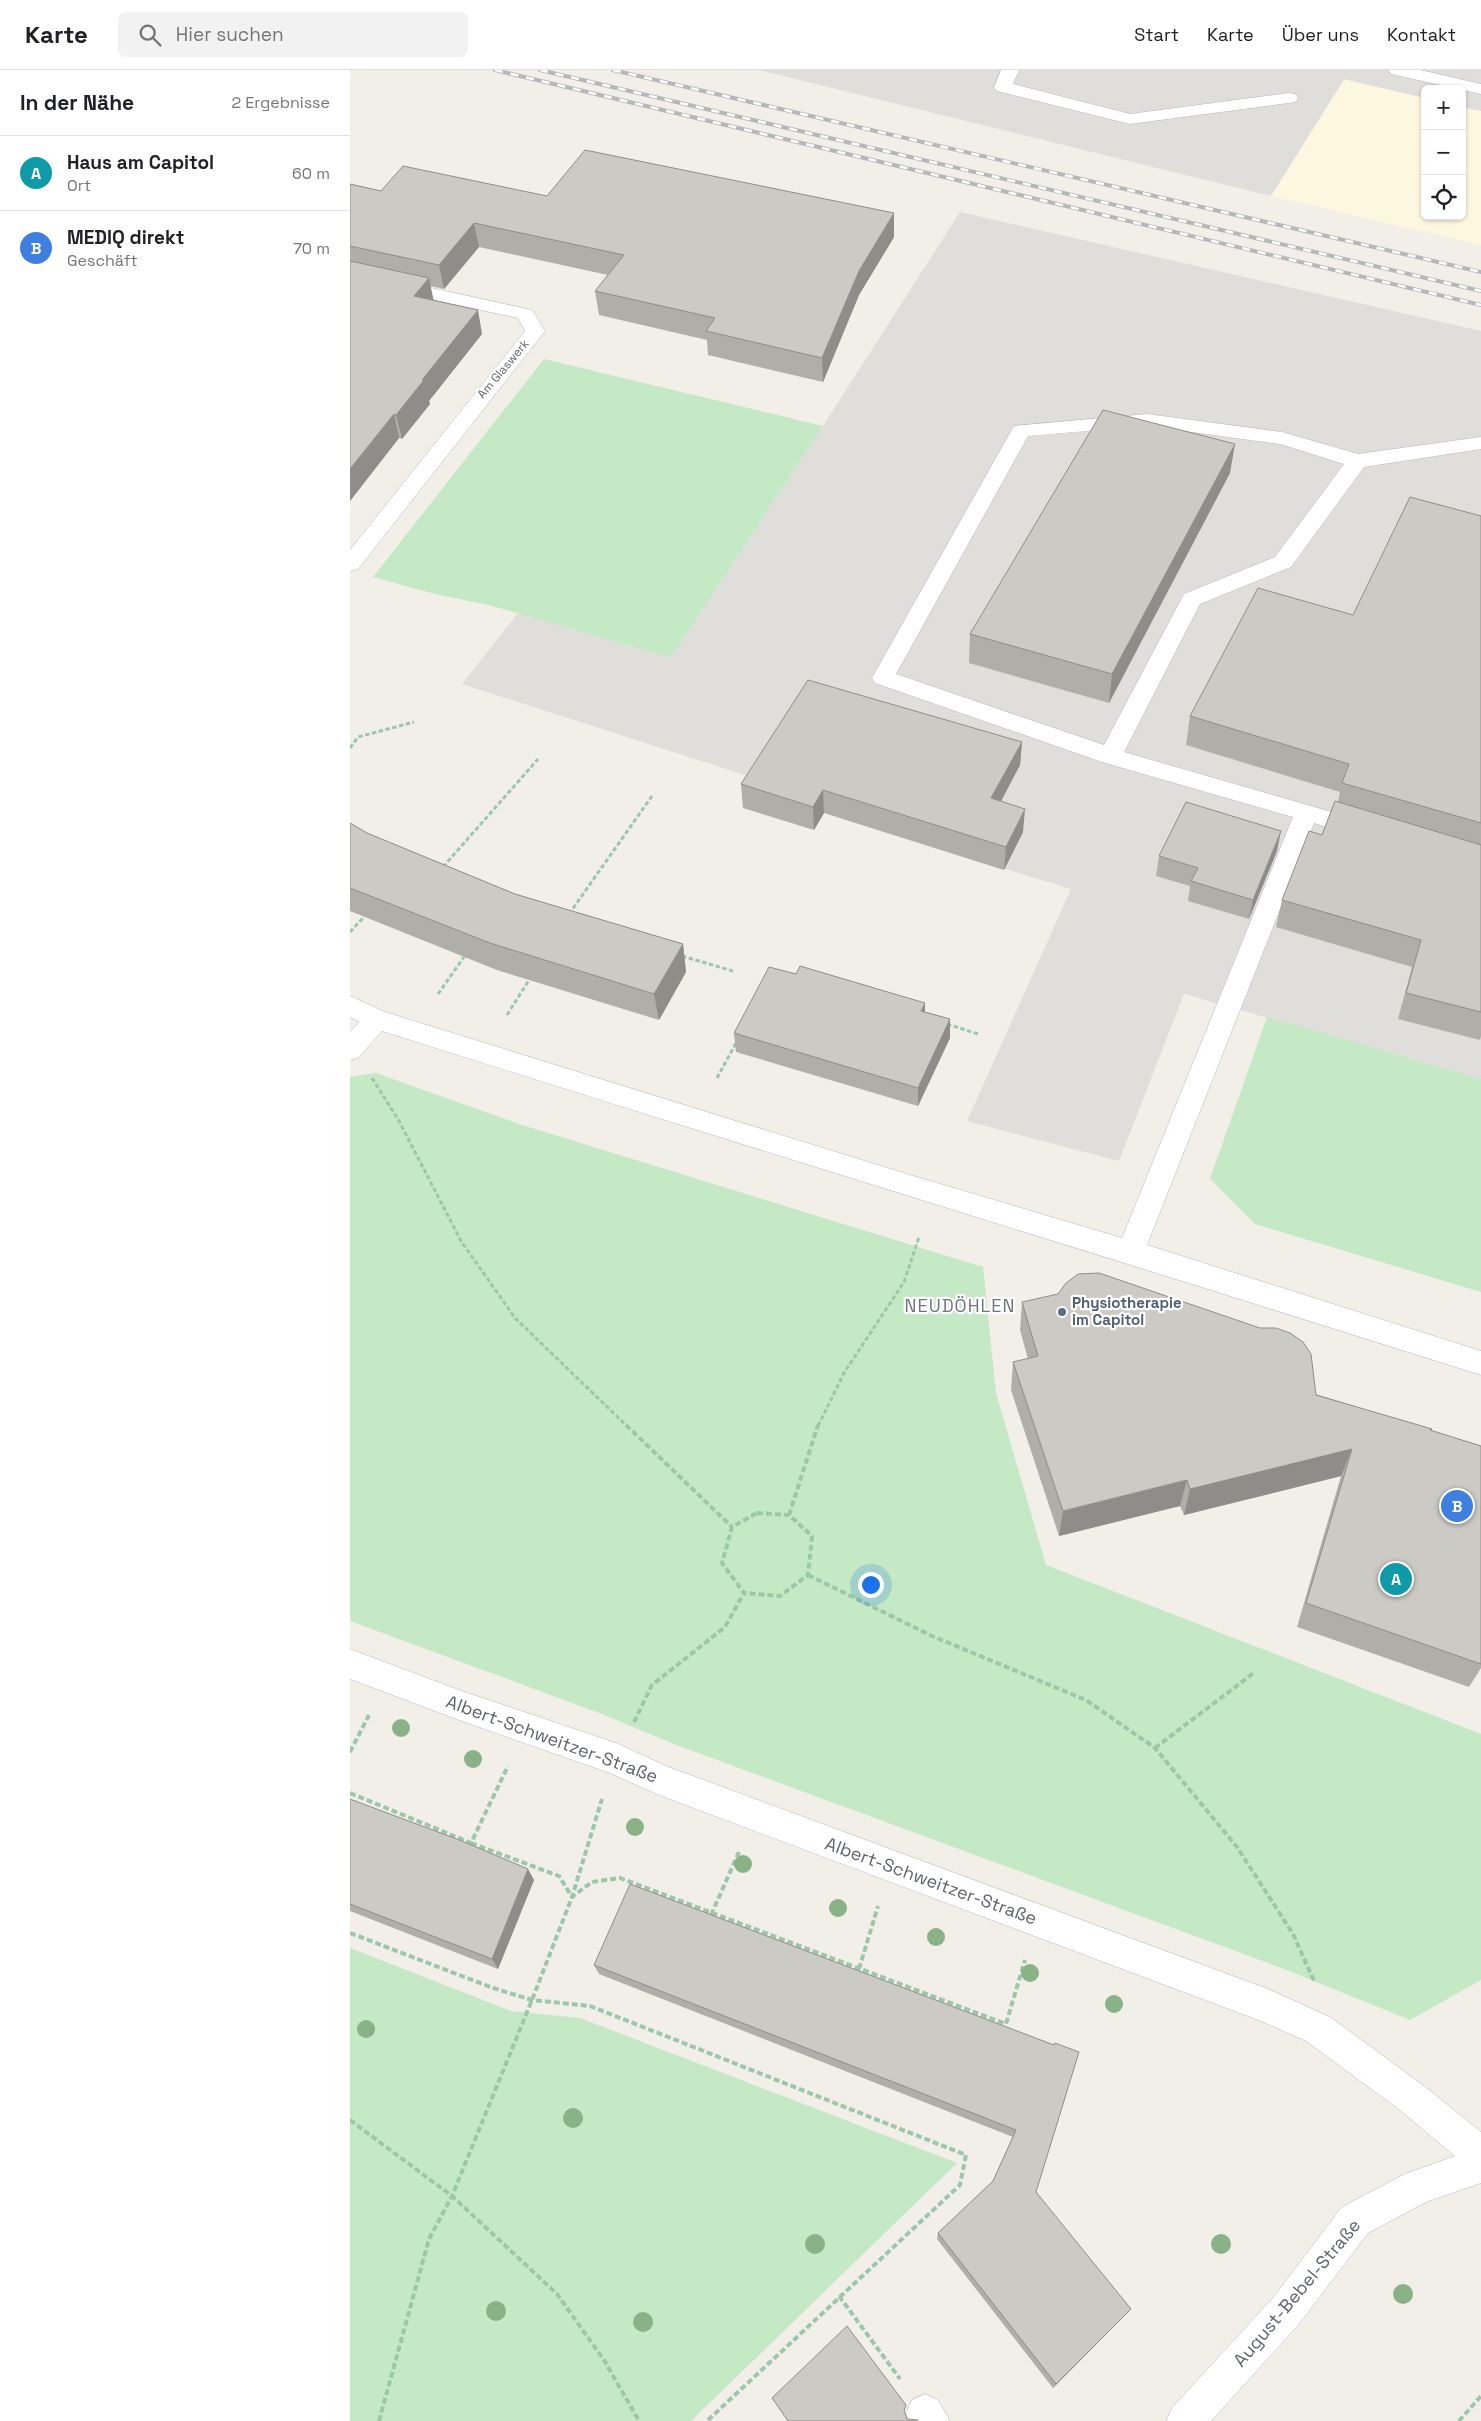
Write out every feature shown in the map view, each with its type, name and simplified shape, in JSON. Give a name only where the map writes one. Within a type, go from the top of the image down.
[{"type":"street","points":[[1010,70],[1003,87],[1130,119],[1289,98]]},
{"type":"street","points":[[1397,70],[1481,89]]},
{"type":"street","name":"Am Glaswerk","points":[[350,276],[525,314],[535,330],[489,384],[422,475],[350,564]]},
{"type":"street","points":[[1389,837],[1110,756],[883,678],[1021,430],[1146,420],[1282,438],[1356,461],[1481,443]]},
{"type":"street","points":[[1110,756],[1192,599],[1283,562],[1356,461]]},
{"type":"street","points":[[1132,1252],[1147,1208],[1307,812]]},
{"type":"street","points":[[350,1006],[377,1019],[900,1183],[1132,1252],[1481,1363]]},
{"type":"street","points":[[350,1050],[377,1019]]},
{"type":"street","name":"Albert-Schweitzer-Straße","points":[[350,1664],[459,1705],[616,1759],[659,1779],[1276,2010],[1318,2029],[1412,2098],[1481,2154]]},
{"type":"street","name":"August-Bebel-Straße","points":[[1185,2421],[1286,2311],[1355,2220],[1418,2187],[1481,2164]]},
{"type":"path","points":[[350,748],[358,737],[414,722]]},
{"type":"path","points":[[437,874],[538,759]]},
{"type":"path","points":[[564,922],[652,796]]},
{"type":"path","points":[[350,932],[364,917]]},
{"type":"path","points":[[676,954],[733,971]]},
{"type":"path","points":[[438,994],[464,957]]},
{"type":"path","points":[[507,1015],[529,980]]},
{"type":"path","points":[[942,1022],[978,1034]]},
{"type":"path","points":[[717,1078],[740,1036]]},
{"type":"path","points":[[368,1071],[398,1119],[461,1241],[515,1318],[732,1527]]},
{"type":"path","points":[[789,1515],[816,1430],[844,1373],[904,1282],[919,1237]]},
{"type":"path","points":[[757,1513],[789,1515],[812,1536],[808,1575],[780,1596],[744,1592],[722,1563],[732,1527],[757,1513]]},
{"type":"path","points":[[808,1575],[932,1636],[1086,1700],[1155,1748],[1237,1847],[1293,1934],[1318,1989]]},
{"type":"path","points":[[379,2421],[429,2239],[452,2196],[532,2000],[572,1897],[616,1759],[652,1685],[725,1627],[744,1592]]},
{"type":"path","points":[[1155,1748],[1255,1672]]},
{"type":"path","points":[[350,1752],[371,1712]]},
{"type":"path","points":[[471,1843],[509,1764]]},
{"type":"path","points":[[350,1793],[471,1843],[559,1876],[572,1897]]},
{"type":"path","points":[[708,1922],[743,1844]]},
{"type":"path","points":[[572,1897],[592,1882],[620,1878],[1006,2024]]},
{"type":"path","points":[[857,1974],[881,1897]]},
{"type":"path","points":[[350,1933],[493,1988],[532,2000],[590,2006],[966,2155],[960,2185],[707,2421]]},
{"type":"path","points":[[1005,2030],[1027,1955]]},
{"type":"path","points":[[350,2120],[452,2196],[557,2294],[604,2360],[639,2421]]},
{"type":"path","points":[[839,2296],[928,2417]]},
{"type":"path","points":[[1459,2421],[1481,2396]]},
{"type":"shaded area","points":[[759,70],[1481,70],[1481,111],[1466,108],[1466,85],[1421,85],[1421,97],[1344,79],[1271,196]]},
{"type":"shaded area","points":[[1350,71],[1345,80],[1421,97],[1421,220],[1466,220],[1466,108],[1481,111],[1481,245],[1271,196]]},
{"type":"shaded area","points":[[960,212],[1481,331],[1481,1079],[1184,994],[1119,1161],[967,1121],[1071,889],[846,820],[838,805],[462,684],[518,613],[671,658]]},
{"type":"green space","points":[[544,359],[823,426],[671,658],[489,605],[439,595],[373,577]]},
{"type":"green space","points":[[1267,1017],[1481,1079],[1481,1292],[1255,1224],[1210,1179]]},
{"type":"green space","points":[[376,1073],[519,1124],[983,1267],[996,1393],[1046,1565],[1481,1734],[1481,1980],[1410,2020],[1279,1967],[674,1744],[602,1714],[350,1621],[350,1077]]},
{"type":"green space","points":[[350,1948],[511,2011],[580,2018],[957,2163],[691,2421],[350,2421]]},
{"type":"building","points":[[585,150],[894,213],[859,271],[822,358],[706,331],[715,318],[595,291],[624,255],[474,223],[439,265],[350,246],[350,184],[381,191],[403,166],[547,196]]},
{"type":"building","points":[[350,261],[429,278],[414,296],[478,310],[396,415],[394,414],[350,469]]},
{"type":"building","points":[[1103,410],[1235,444],[1112,674],[970,634]]},
{"type":"building","points":[[1410,497],[1481,516],[1481,823],[1342,783],[1349,764],[1190,716],[1258,588],[1353,615]]},
{"type":"building","points":[[808,680],[1022,742],[991,798],[1025,809],[1006,847],[823,790],[813,807],[741,784]]},
{"type":"building","points":[[1335,801],[1481,845],[1481,1012],[1406,993],[1421,940],[1282,900],[1309,831],[1322,835]]},
{"type":"building","points":[[1186,802],[1281,831],[1253,900],[1191,881],[1198,868],[1159,856]]},
{"type":"building","points":[[350,823],[367,833],[515,894],[683,944],[654,994],[490,943],[350,888]]},
{"type":"building","points":[[800,966],[925,1003],[921,1011],[950,1019],[918,1088],[734,1033],[769,967],[796,974]]},
{"type":"building","points":[[1099,1273],[1260,1328],[1276,1328],[1290,1333],[1303,1342],[1311,1354],[1316,1395],[1432,1429],[1430,1430],[1481,1446],[1481,1664],[1306,1603],[1352,1449],[1190,1489],[1187,1480],[1063,1511],[1013,1362],[1038,1356],[1022,1302],[1058,1294],[1066,1283],[1078,1274]]},
{"type":"building","points":[[350,1799],[462,1841],[528,1869],[492,1959],[350,1904]]},
{"type":"building","points":[[630,1884],[1054,2045],[1055,2043],[1079,2052],[1036,2192],[1131,2309],[1056,2384],[938,2233],[993,2181],[1016,2130],[594,1965]]},
{"type":"building","points":[[847,2326],[906,2405],[904,2411],[907,2419],[918,2421],[788,2421],[772,2398]]},
{"type":"railway","points":[[495,70],[1481,305]]},
{"type":"railway","points":[[540,70],[1481,291]]},
{"type":"railway","points":[[613,70],[1481,272]]},
{"type":"place","name":"Physiotherapie im Capitol","points":[[1062,1312]]},
{"type":"place","name":"MEDIQ direkt","points":[[1457,1506]]},
{"type":"place","name":"Haus am Capitol","points":[[1396,1579]]},
{"type":"district","name":"NEUDÖHLEN","points":[[960,1306]]}]
